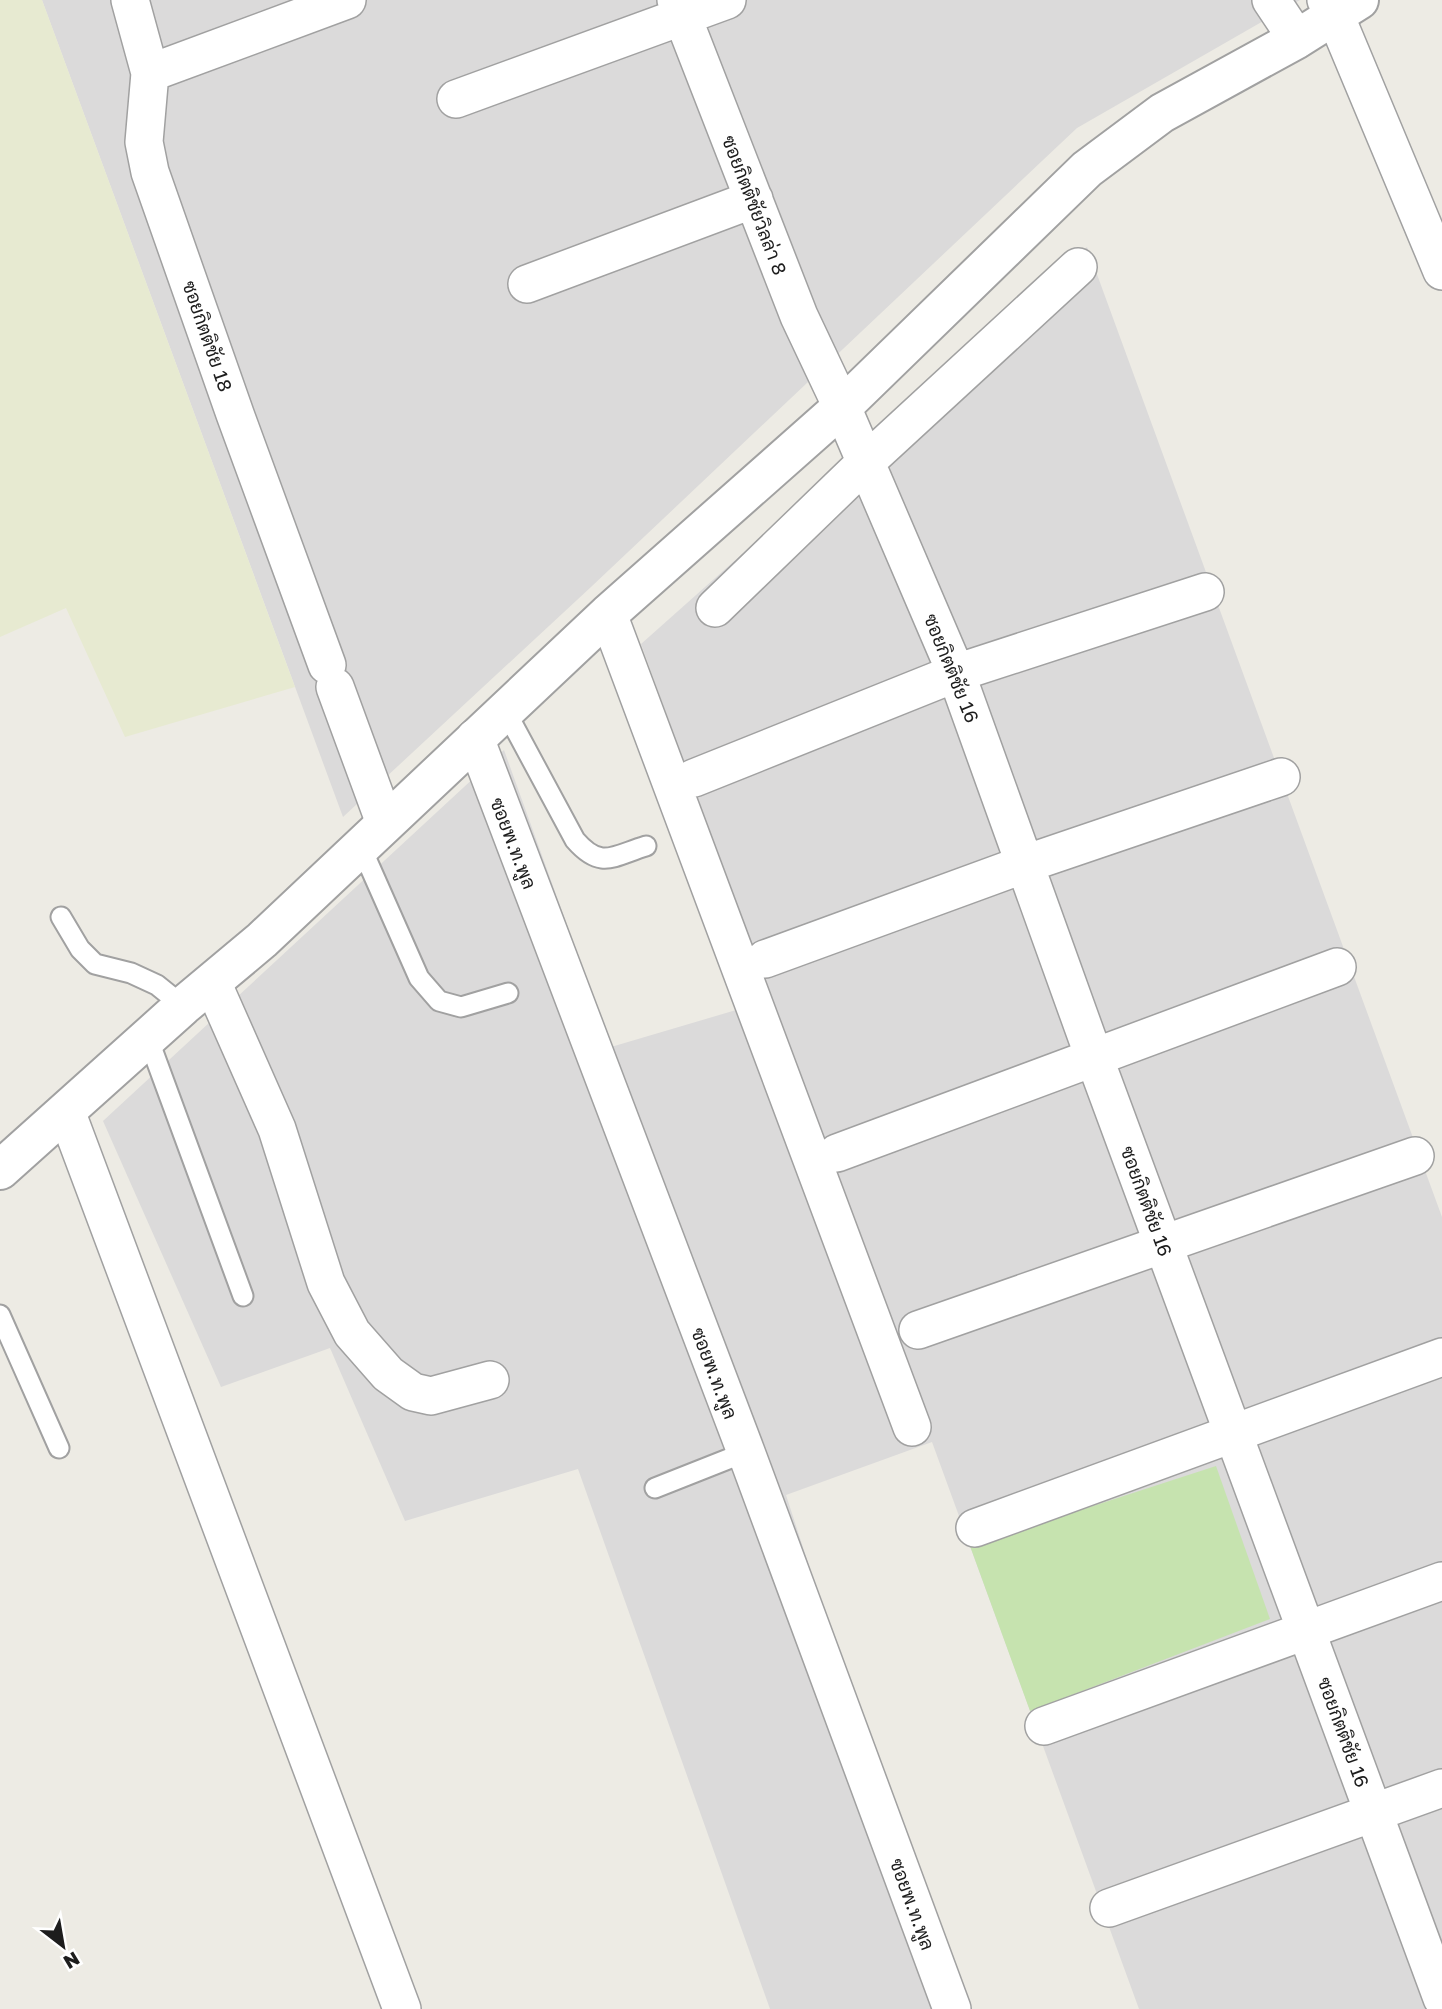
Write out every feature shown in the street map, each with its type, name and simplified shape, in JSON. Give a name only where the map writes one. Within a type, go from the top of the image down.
[{"type":"street","name":"ซอยกิตติชัย 18","points":[[130,0],[150,73],[144,142],[150,172],[234,414],[331,676],[373,835]]},
{"type":"street","points":[[150,73],[347,0]]},
{"type":"street","points":[[456,99],[679,8],[727,0]]},
{"type":"street","points":[[1271,0],[1297,39]]},
{"type":"street","points":[[0,1170],[183,1006],[262,940],[608,614],[842,407],[1087,169],[1162,113],[1297,39],[1340,5],[1442,271]]},
{"type":"street","name":"ซอยกิตติชัยวิลล่า 8","points":[[679,8],[799,316],[842,407]]},
{"type":"street","points":[[527,284],[754,199]]},
{"type":"street","points":[[715,608],[865,463],[1078,267]]},
{"type":"street","name":"ซอยกิตติชัย 16","points":[[842,407],[956,673],[1094,1057],[1442,1999]]},
{"type":"street","points":[[694,778],[956,673],[1205,592]]},
{"type":"street","points":[[608,614],[912,1427]]},
{"type":"street","name":"ซอยพ.ท.พูล","points":[[475,738],[746,1452],[953,2009]]},
{"type":"street","points":[[765,959],[1025,864],[1281,778]]},
{"type":"street","points":[[837,1153],[1337,967]]},
{"type":"street","points":[[212,982],[277,1129],[326,1283],[352,1333],[388,1374],[413,1392],[430,1396],[490,1380]]},
{"type":"street","points":[[66,1111],[402,2009]]},
{"type":"street","points":[[918,1331],[1415,1156]]},
{"type":"street","points":[[975,1528],[1442,1357]]},
{"type":"street","points":[[1044,1726],[1442,1581]]},
{"type":"street","points":[[1109,1908],[1442,1788]]},
{"type":"street","points":[[1418,2009],[1442,1999]]},
{"type":"lane","points":[[505,710],[575,840],[584,851],[593,858],[601,859],[646,846]]},
{"type":"lane","points":[[373,835],[419,978],[439,1001],[461,1007],[508,993]]},
{"type":"lane","points":[[61,916],[80,949],[95,964],[131,973],[157,985],[183,1006]]},
{"type":"lane","points":[[148,1038],[243,1296]]},
{"type":"lane","points":[[0,1315],[59,1448]]},
{"type":"lane","points":[[654,1488],[746,1452]]},
{"type":"shaded area","points":[[42,0],[1300,0],[1077,128],[343,817]]},
{"type":"shaded area","points":[[1087,247],[1442,1217],[1442,2009],[1139,2009],[932,1442],[786,1495],[953,2009],[770,2009],[578,1469],[405,1521],[330,1348],[221,1387],[103,1121],[504,750],[611,1047],[770,1000],[641,644]]},
{"type":"green space","points":[[0,0],[42,0],[295,687],[125,737],[66,608],[0,637]]},
{"type":"green space","points":[[1216,1466],[1270,1619],[1030,1711],[970,1546]]}]
